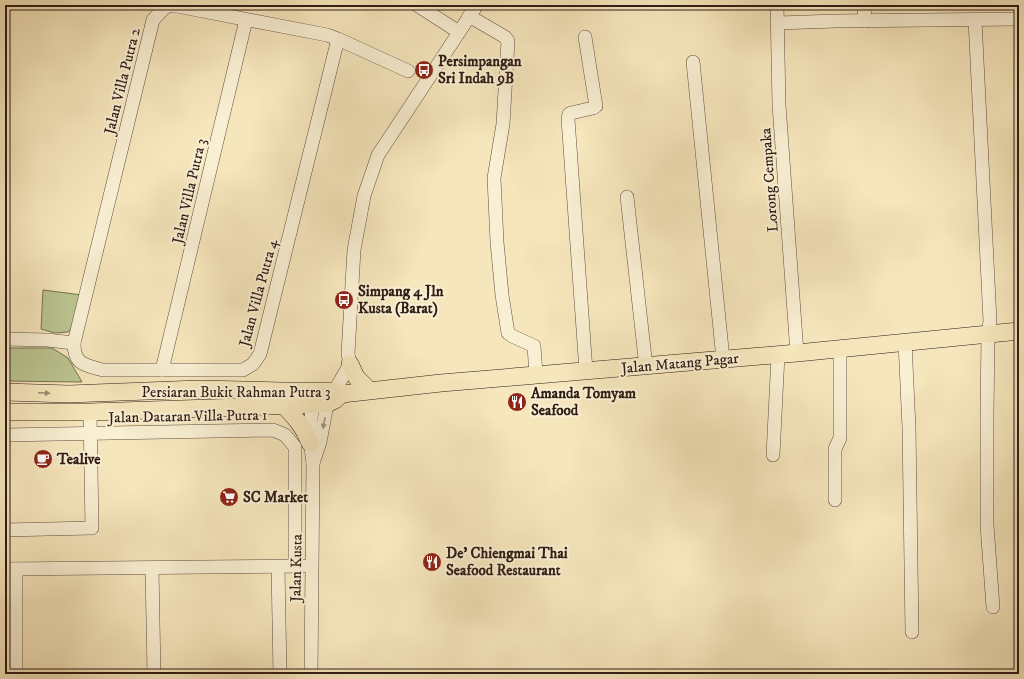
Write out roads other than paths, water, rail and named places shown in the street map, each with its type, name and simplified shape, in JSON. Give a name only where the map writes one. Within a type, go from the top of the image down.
[{"type":"main road","name":"Jalan Matang Pagar","points":[[329,394],[778,355],[1019,331]]},
{"type":"main road","points":[[349,359],[356,377],[369,390]]},
{"type":"main road","points":[[310,443],[306,432],[282,398],[294,383],[304,380],[329,394]]},
{"type":"main road","points":[[199,389],[195,394],[195,397],[212,408]]},
{"type":"main road","name":"Persiaran Bukit Rahman Putra 3","points":[[5,392],[70,394],[199,389],[282,398]]},
{"type":"main road","name":"Persiaran Bukit Rahman Putra 3","points":[[5,412],[90,412],[212,408],[282,398],[329,394]]},
{"type":"street","name":"Jalan Villa Putra 2","points":[[74,343],[153,20],[164,8],[172,5],[327,35],[408,71]]},
{"type":"street","points":[[417,5],[459,32]]},
{"type":"street","points":[[329,394],[349,359],[354,250],[364,196],[378,155],[477,5]]},
{"type":"street","name":"Lorong Cempaka","points":[[777,5],[779,104],[797,353]]},
{"type":"street","points":[[864,5],[865,21]]},
{"type":"street","points":[[470,16],[505,37],[508,41],[503,124],[494,178],[497,242],[502,295],[508,330],[512,336],[534,346],[536,375]]},
{"type":"street","points":[[778,23],[1019,19]]},
{"type":"street","name":"Jalan Villa Putra 3","points":[[162,370],[246,20]]},
{"type":"street","points":[[975,20],[990,321],[988,335],[987,415],[988,525],[993,607]]},
{"type":"street","points":[[586,37],[596,106],[571,113],[569,114],[568,119],[586,371]]},
{"type":"street","name":"Jalan Villa Putra 4","points":[[74,343],[74,353],[77,359],[85,365],[103,370],[243,370],[253,364],[260,354],[338,39]]},
{"type":"street","points":[[693,62],[723,359]]},
{"type":"street","points":[[627,197],[646,367]]},
{"type":"street","points":[[5,339],[47,340],[74,343]]},
{"type":"street","points":[[905,342],[910,460],[912,632]]},
{"type":"street","points":[[835,500],[835,449],[840,438],[840,348]]},
{"type":"street","points":[[773,456],[778,355]]},
{"type":"street","name":"Jalan Kusta","points":[[311,674],[313,463],[310,443],[312,408],[329,394]]},
{"type":"street","name":"Jalan Kusta","points":[[313,463],[320,442],[329,394]]},
{"type":"street","points":[[5,530],[92,528],[90,412]]},
{"type":"street","name":"Jalan Dataran Villa Putra 1","points":[[5,435],[273,430],[286,435],[295,447],[295,566]]},
{"type":"street","points":[[295,532],[312,532]]},
{"type":"street","points":[[16,674],[10,569],[312,566]]},
{"type":"street","points":[[278,567],[280,674]]},
{"type":"street","points":[[152,568],[154,674]]},
{"type":"place","name":"Persimpangan Sri Indah 9B","points":[[424,70]]},
{"type":"place","name":"Simpang 4 Jln Kusta (Barat)","points":[[344,300]]},
{"type":"place","name":"Amanda Tomyam Seafood","points":[[517,402]]},
{"type":"place","name":"Tealive","points":[[43,459]]},
{"type":"place","name":"SC Market","points":[[229,497]]},
{"type":"place","name":"De' Chiengmai Thai Seafood Restaurant","points":[[432,562]]}]
